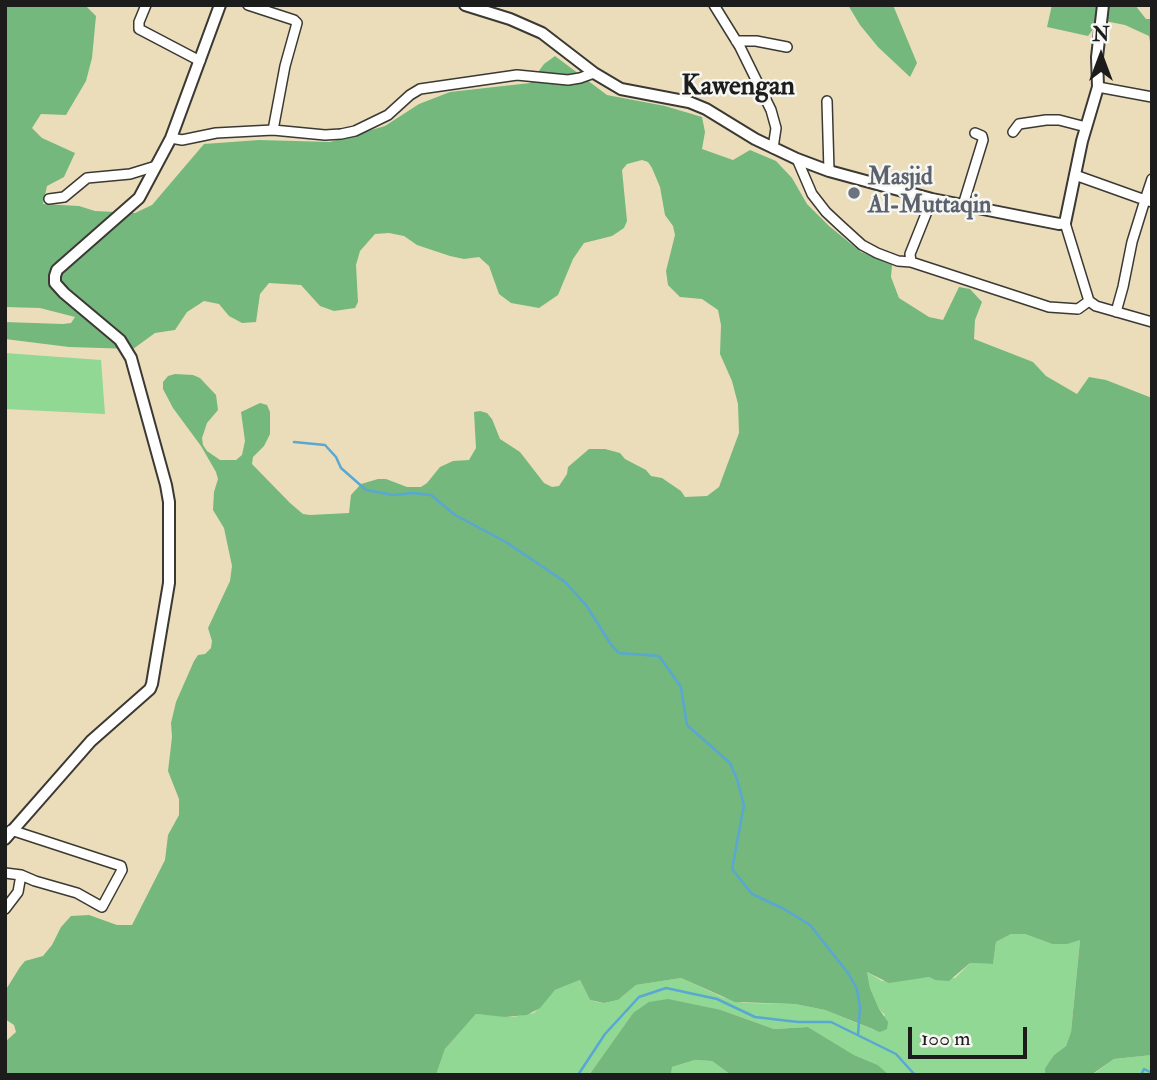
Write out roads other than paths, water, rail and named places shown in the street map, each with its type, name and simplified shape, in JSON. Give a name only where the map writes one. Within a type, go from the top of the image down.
[{"type":"main road","points":[[8,835],[91,740],[150,688],[155,672],[169,572],[169,502],[166,485],[131,358],[120,340],[64,293],[55,283],[55,276],[57,270],[138,200],[170,138],[220,5]]},
{"type":"main road","points":[[466,5],[488,9],[542,33],[594,73],[621,89],[689,102],[773,148],[829,171],[932,199],[1053,223],[1065,223],[1086,127],[1098,87],[1097,57],[1103,5]]},
{"type":"street","points":[[146,5],[139,29],[200,61]]},
{"type":"street","points":[[248,5],[268,8],[294,20],[297,26],[285,66],[273,130]]},
{"type":"street","points":[[714,5],[736,41],[775,123],[773,148]]},
{"type":"street","points":[[736,41],[756,41],[787,47]]},
{"type":"street","points":[[170,138],[183,140],[216,133],[273,130],[341,134],[355,131],[388,115],[410,94],[420,89],[517,75],[568,80],[594,73]]},
{"type":"street","points":[[1098,87],[1152,97]]},
{"type":"street","points":[[827,101],[829,171]]},
{"type":"street","points":[[1013,132],[1019,124],[1046,120],[1059,120],[1086,127]]},
{"type":"street","points":[[963,205],[983,140],[982,136],[975,133]]},
{"type":"street","points":[[797,159],[812,194],[841,226],[862,245],[877,253],[1049,307],[1077,309],[1089,301]]},
{"type":"street","points":[[49,199],[64,197],[87,178],[130,174],[156,166]]},
{"type":"street","points":[[1075,175],[1148,201]]},
{"type":"street","points":[[1115,312],[1132,242],[1148,201],[1152,179]]},
{"type":"street","points":[[911,262],[910,254],[932,199]]},
{"type":"street","points":[[1065,223],[1089,301],[1096,306],[1152,322]]},
{"type":"street","points":[[5,873],[21,874],[35,881],[77,893],[102,906],[121,870],[121,866],[8,835]]},
{"type":"street","points":[[5,909],[18,892],[21,874]]},
{"type":"waterway","points":[[294,442],[325,445],[336,457],[341,468],[366,490],[393,495],[431,495],[455,515],[506,542],[565,582],[586,605],[619,653],[659,656],[681,687],[687,725],[730,763],[737,779],[744,805],[732,869],[752,894],[810,925],[848,973],[857,989],[860,1007],[858,1035]]},
{"type":"waterway","points":[[578,1075],[605,1034],[639,997],[666,988],[717,999],[755,1017],[798,1022],[831,1022],[896,1054],[915,1075]]},
{"type":"waterway","points":[[1141,1075],[1144,1069],[1152,1073]]},
{"type":"place","name":"Masjid Al-Muttaqin","points":[[854,193]]},
{"type":"district","name":"Kawengan","points":[[738,88]]}]
